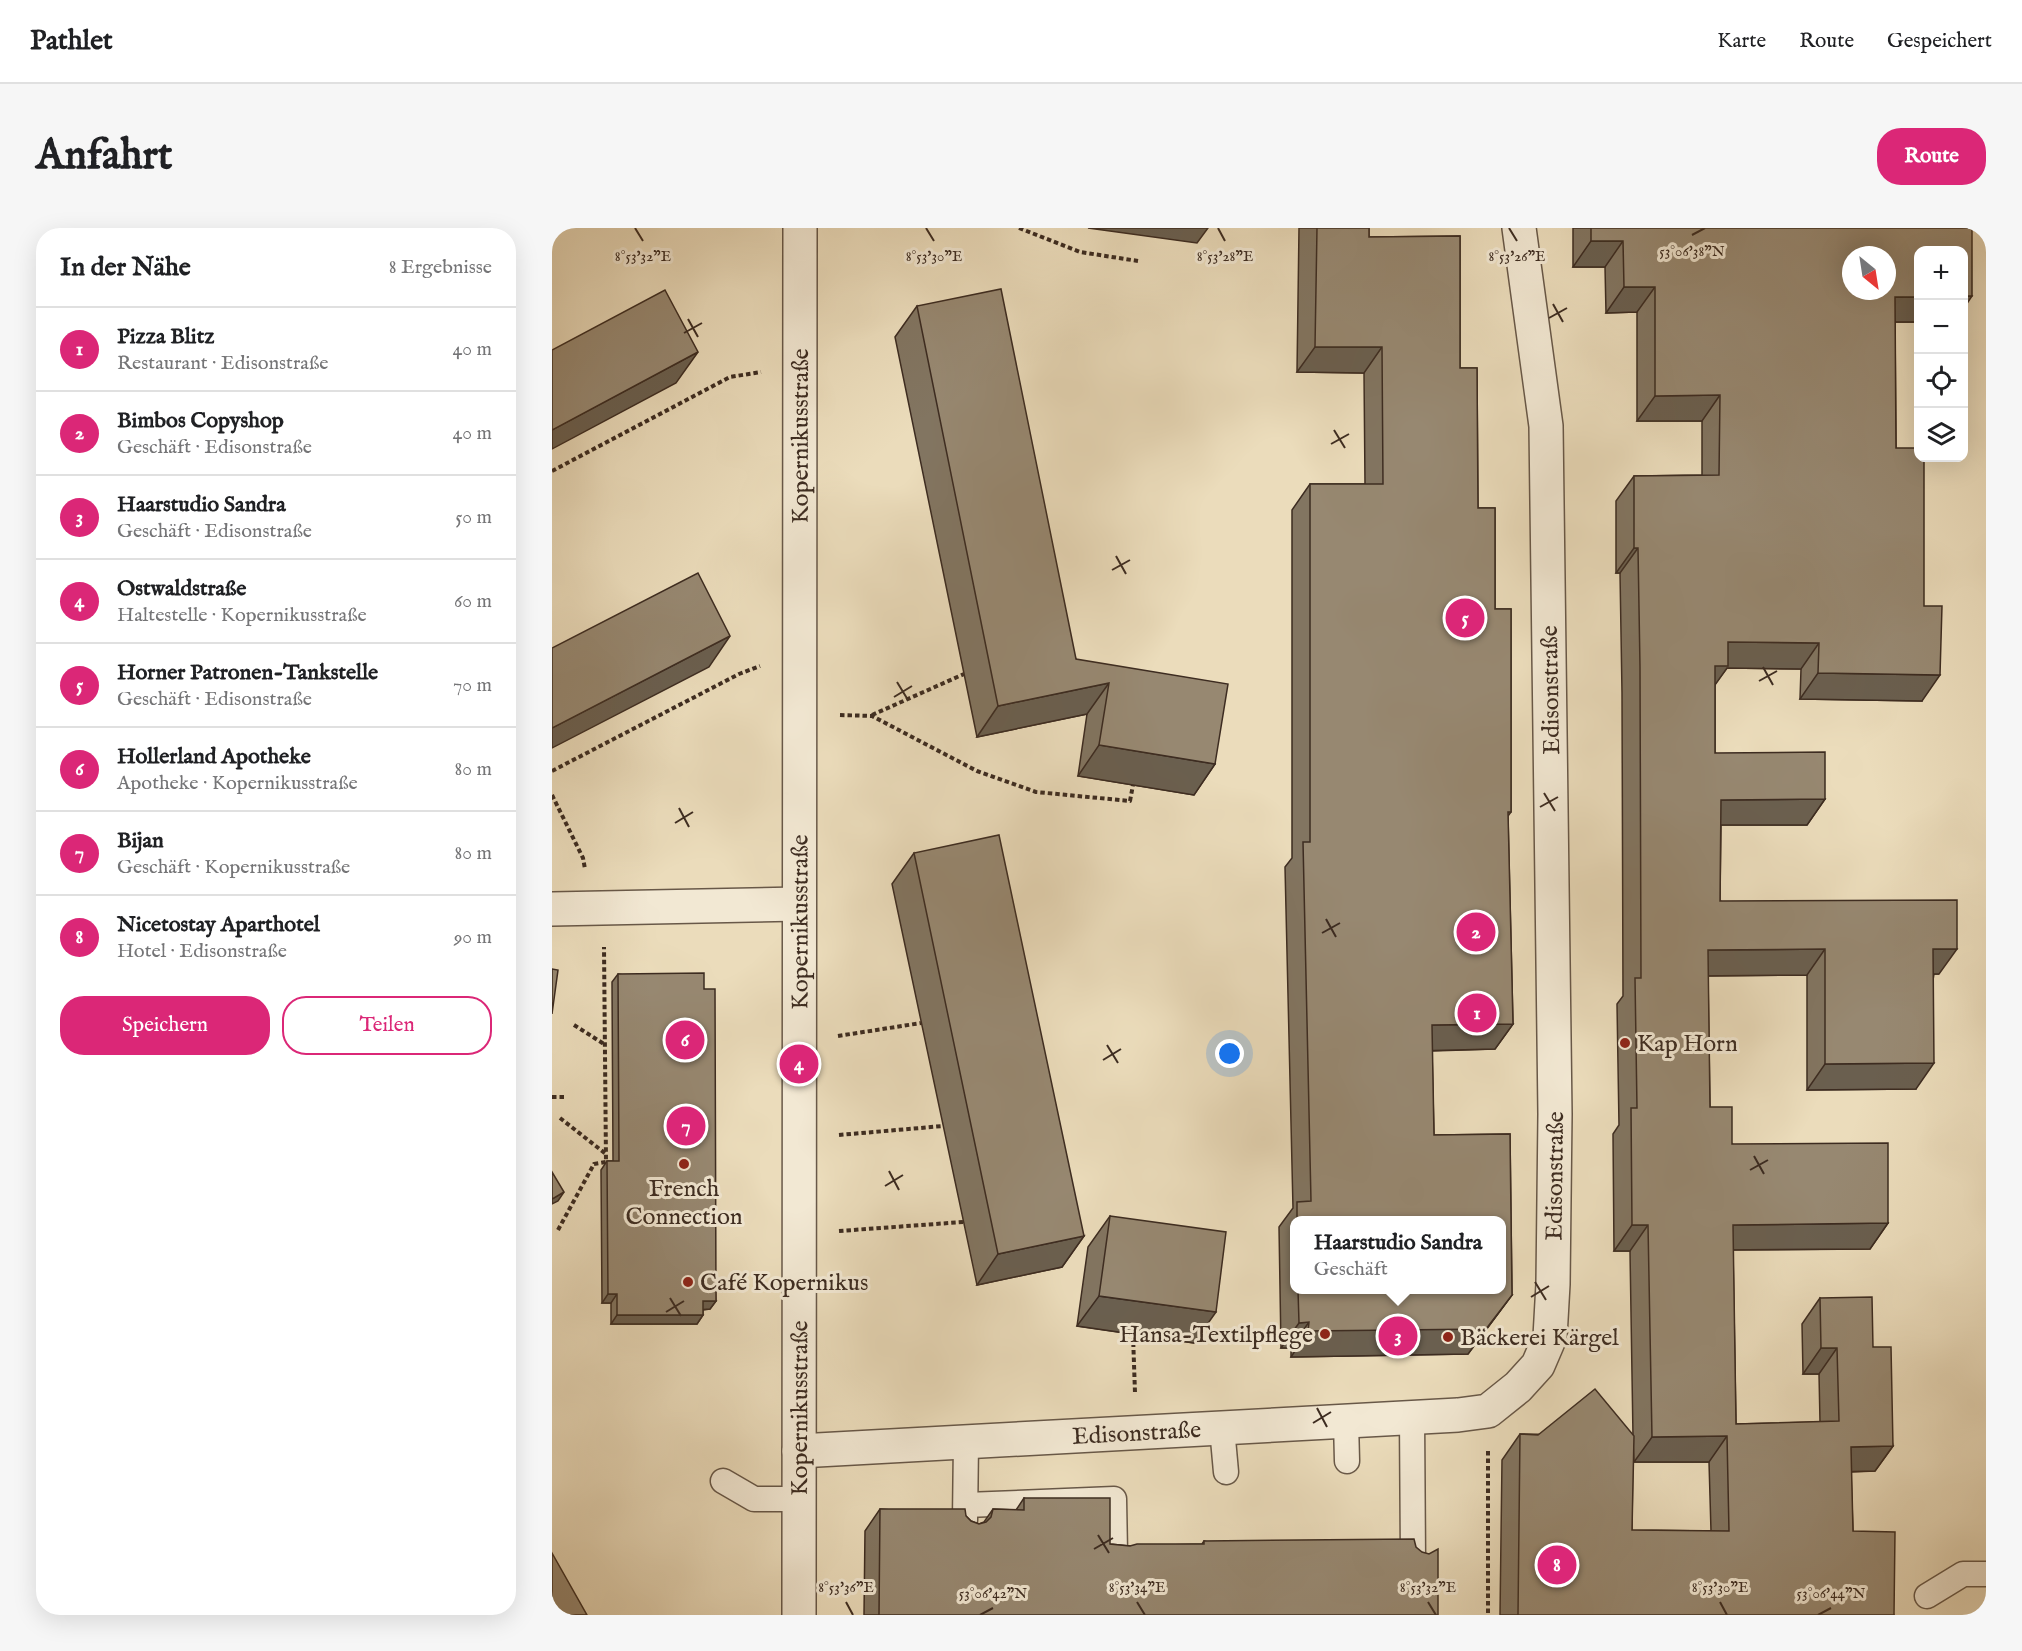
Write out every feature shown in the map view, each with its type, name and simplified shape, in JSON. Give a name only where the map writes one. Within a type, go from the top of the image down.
[{"type":"street","name":"Kopernikusstraße","points":[[798,1615],[800,228]]},
{"type":"street","name":"Edisonstraße","points":[[799,1451],[1488,1411],[1518,1387],[1538,1365],[1550,1337],[1553,1284],[1555,1114],[1546,426],[1519,228]]},
{"type":"street","points":[[552,909],[799,904]]},
{"type":"lane","points":[[1412,1417],[1413,1561]]},
{"type":"lane","points":[[1346,1421],[1347,1461]]},
{"type":"lane","points":[[1222,1428],[1226,1472]]},
{"type":"lane","points":[[964,1531],[966,1442]]},
{"type":"lane","points":[[723,1481],[754,1499],[799,1499]]},
{"type":"lane","points":[[966,1505],[1114,1500],[1115,1553]]},
{"type":"lane","points":[[1927,1596],[1963,1574],[1986,1574]]},
{"type":"path","points":[[1019,228],[1080,252],[1138,261]]},
{"type":"path","points":[[552,471],[730,377],[800,366]]},
{"type":"path","points":[[552,771],[739,674],[800,650]]},
{"type":"path","points":[[872,716],[964,674]]},
{"type":"path","points":[[800,714],[872,716],[977,771],[1036,792],[1130,801],[1133,785]]},
{"type":"path","points":[[552,795],[584,858],[598,908],[605,1044],[607,1155],[606,1162],[594,1164],[558,1230]]},
{"type":"path","points":[[799,1042],[921,1023]]},
{"type":"path","points":[[574,1025],[605,1044]]},
{"type":"path","points":[[552,1097],[564,1097]]},
{"type":"path","points":[[560,1118],[607,1155]]},
{"type":"path","points":[[799,1138],[943,1126]]},
{"type":"path","points":[[799,1234],[963,1222]]},
{"type":"path","points":[[1132,1335],[1136,1433]]},
{"type":"path","points":[[1488,1411],[1488,1615]]},
{"type":"building","points":[[1317,228],[1369,228],[1369,237],[1460,236],[1460,368],[1477,368],[1478,508],[1495,508],[1495,609],[1511,609],[1511,812],[1508,812],[1513,1024],[1432,1025],[1434,1135],[1510,1134],[1512,1295],[1486,1329],[1308,1331],[1309,1322],[1299,1323],[1298,1294],[1506,1294],[1506,1216],[1297,1216],[1297,1202],[1311,1201],[1303,842],[1310,842],[1310,484],[1383,484],[1382,347],[1315,347]]},
{"type":"building","points":[[1591,228],[1972,228],[1972,296],[1968,296],[1968,246],[1914,246],[1914,297],[1896,297],[1896,246],[1842,246],[1842,300],[1895,300],[1896,448],[1914,448],[1914,462],[1924,462],[1924,606],[1942,606],[1940,675],[1818,673],[1819,643],[1728,642],[1728,666],[1715,666],[1715,753],[1825,752],[1825,799],[1721,800],[1720,901],[1957,900],[1957,949],[1933,949],[1934,1063],[1825,1064],[1825,949],[1708,950],[1710,1107],[1732,1107],[1732,1144],[1888,1143],[1888,1223],[1733,1225],[1736,1424],[1839,1421],[1837,1348],[1821,1348],[1820,1298],[1872,1297],[1873,1347],[1891,1347],[1893,1446],[1851,1447],[1853,1531],[1895,1532],[1894,1615],[1518,1615],[1520,1434],[1538,1435],[1595,1389],[1634,1436],[1632,1530],[1729,1531],[1727,1436],[1652,1437],[1648,1225],[1632,1225],[1631,1108],[1637,1108],[1635,978],[1641,978],[1640,667],[1638,548],[1634,548],[1634,476],[1719,475],[1720,395],[1655,396],[1655,287],[1624,287],[1623,241],[1591,241]]},
{"type":"building","points":[[1001,289],[1076,659],[1228,684],[1215,764],[1099,745],[1109,683],[998,706],[917,306]]},
{"type":"building","points":[[665,290],[698,352],[552,430],[552,350]]},
{"type":"building","points":[[698,573],[730,636],[552,728],[552,648]]},
{"type":"building","points":[[999,835],[1084,1236],[998,1254],[914,853]]},
{"type":"building","points":[[552,969],[558,970],[552,1014]]},
{"type":"building","points":[[704,973],[704,989],[715,989],[716,1301],[703,1301],[703,1315],[617,1315],[617,1294],[608,1294],[607,1161],[619,1161],[618,974]]},
{"type":"building","points":[[552,1172],[564,1192],[552,1199]]},
{"type":"building","points":[[1110,1216],[1226,1232],[1216,1312],[1099,1296]]},
{"type":"building","points":[[1024,1498],[1110,1498],[1110,1544],[1130,1546],[1137,1544],[1204,1544],[1204,1541],[1414,1539],[1416,1547],[1422,1552],[1429,1554],[1438,1549],[1438,1615],[879,1615],[880,1509],[965,1509],[966,1516],[979,1524],[991,1517],[993,1509],[1024,1510]]},
{"type":"building","points":[[552,1553],[587,1615],[552,1615]]},
{"type":"place","name":"Horner Patronen-Tankstelle","points":[[1465,618]]},
{"type":"place","name":"Bimbos Copyshop","points":[[1476,932]]},
{"type":"place","name":"Pizza Blitz","points":[[1477,1013]]},
{"type":"place","name":"Hollerland Apotheke","points":[[685,1040]]},
{"type":"place","name":"Kap Horn","points":[[1625,1043]]},
{"type":"place","name":"Ostwaldstraße","points":[[799,1064]]},
{"type":"place","name":"Bijan","points":[[686,1126]]},
{"type":"place","name":"French Connection","points":[[684,1164]]},
{"type":"place","name":"Café Kopernikus","points":[[688,1282]]},
{"type":"place","name":"Hansa-Textilpflege","points":[[1325,1334]]},
{"type":"place","name":"Haarstudio Sandra","points":[[1398,1336]]},
{"type":"place","name":"Bäckerei Kärgel","points":[[1448,1337]]},
{"type":"place","name":"Nicetostay Aparthotel","points":[[1557,1565]]}]
